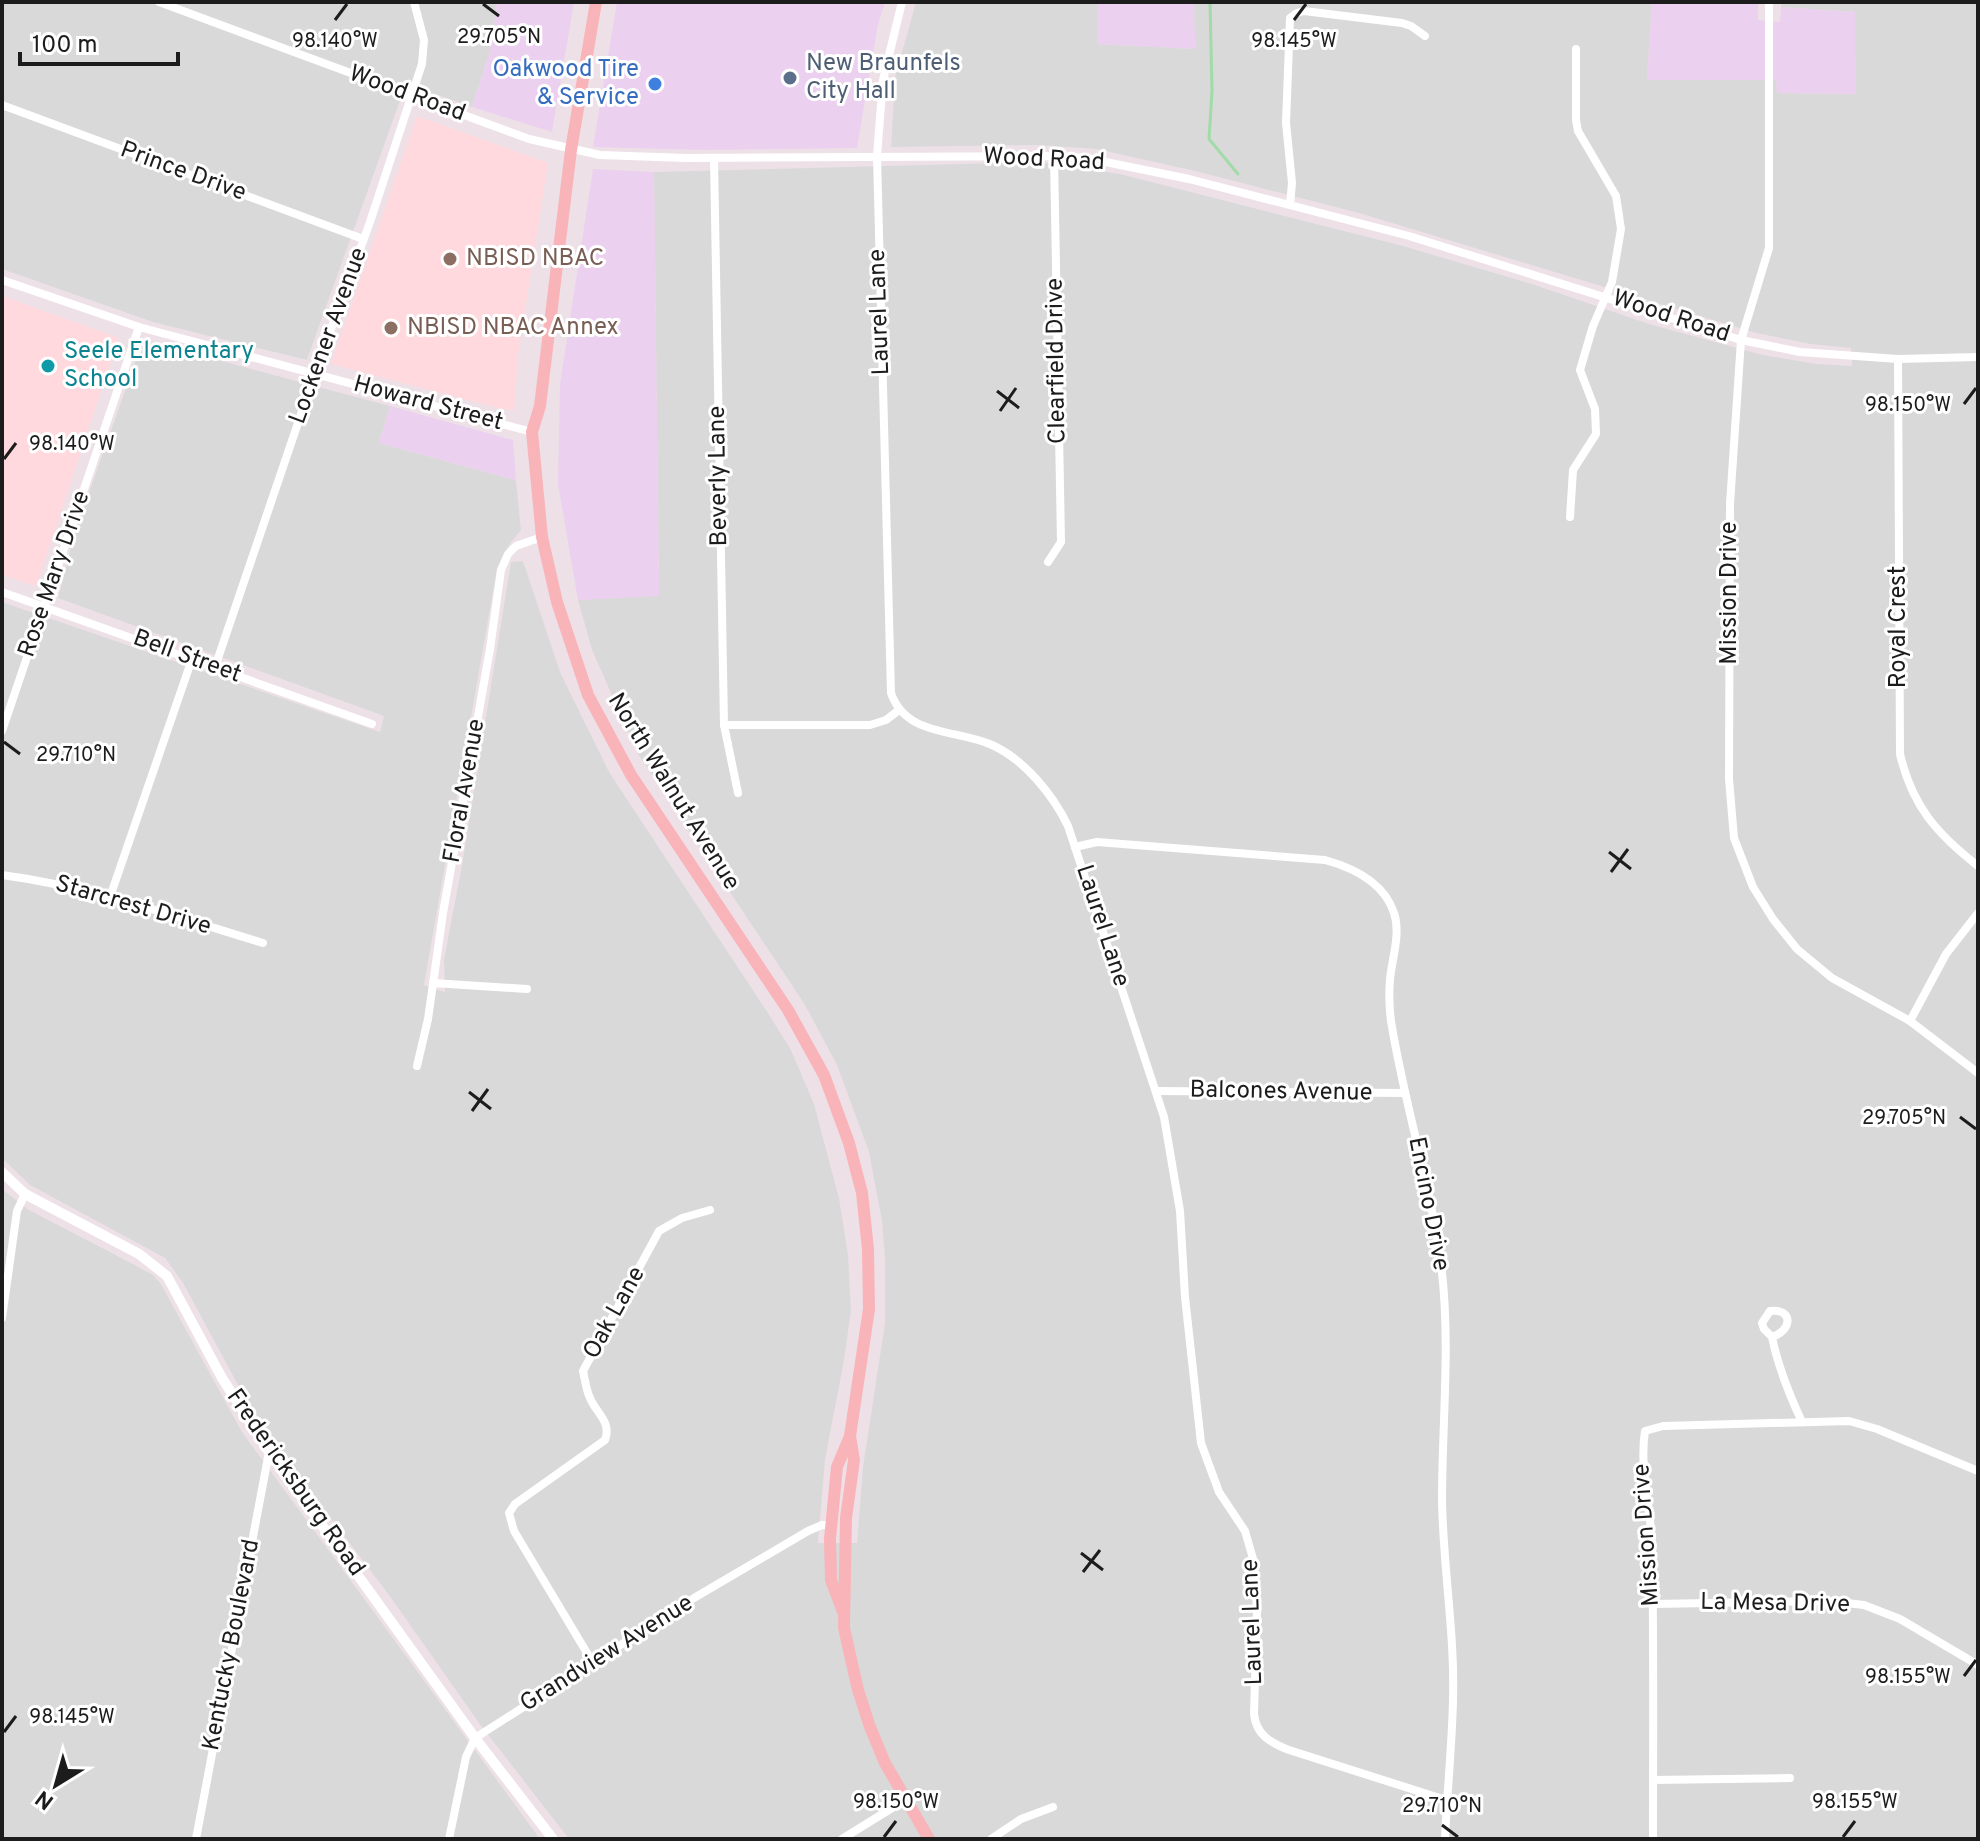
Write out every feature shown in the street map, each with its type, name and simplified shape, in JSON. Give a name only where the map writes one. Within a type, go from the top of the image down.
[{"type":"main road","name":"North Walnut Avenue","points":[[596,2],[571,150],[540,406],[532,432],[542,537],[566,632],[595,709],[631,775],[788,1010],[824,1075],[838,1109],[862,1193],[868,1249],[869,1309],[850,1436],[837,1467],[831,1525],[831,1580],[843,1612],[858,1690],[870,1727],[905,1800],[929,1839]]},
{"type":"main road","name":"North Walnut Avenue","points":[[843,1612],[846,1518],[854,1460],[850,1436]]},
{"type":"street","name":"Wood Road","points":[[159,2],[412,97],[529,139],[571,150],[600,155],[714,158],[1054,156],[1141,169],[1409,236],[1741,340],[1800,352],[1898,359],[1978,357]]},
{"type":"street","name":"Lockener Avenue","points":[[215,667],[422,64],[424,40],[414,2]]},
{"type":"street","name":"Laurel Lane","points":[[902,2],[883,80],[877,156],[891,693],[899,710],[922,726],[976,739],[1010,756],[1055,803],[1068,826],[1157,1091],[1170,1150],[1180,1211],[1185,1297],[1201,1443],[1219,1492],[1245,1531],[1254,1562],[1257,1610],[1254,1721],[1263,1736],[1278,1746],[1446,1800]]},
{"type":"street","name":"Mission Drive","points":[[1769,2],[1769,248],[1741,340],[1730,504],[1729,779],[1734,838],[1753,887],[1797,949],[1832,978],[1910,1021],[1978,1073]]},
{"type":"street","points":[[1290,205],[1292,183],[1286,123],[1290,18],[1304,11],[1402,23],[1425,36]]},
{"type":"street","points":[[1570,517],[1573,470],[1596,434],[1595,409],[1580,370],[1604,296],[1612,282],[1619,246],[1620,210],[1616,196],[1578,131],[1576,49]]},
{"type":"street","name":"Prince Drive","points":[[2,105],[363,239]]},
{"type":"street","name":"Clearfield Drive","points":[[1048,562],[1061,542],[1054,156]]},
{"type":"street","name":"Beverly Lane","points":[[714,158],[724,725],[738,793]]},
{"type":"street","name":"Howard Street","points":[[2,280],[139,327],[532,432]]},
{"type":"street","name":"Rose Mary Drive","points":[[2,731],[139,327]]},
{"type":"street","name":"Royal Crest","points":[[1898,359],[1900,754],[1909,784],[1927,819],[1978,866]]},
{"type":"street","name":"Floral Avenue","points":[[417,1066],[428,1019],[501,570],[508,554],[516,546],[542,537]]},
{"type":"street","name":"Bell Street","points":[[2,592],[372,724]]},
{"type":"street","points":[[110,897],[192,659]]},
{"type":"street","points":[[724,725],[870,725],[886,720],[899,710]]},
{"type":"street","name":"Encino Drive","points":[[1075,847],[1097,842],[1325,860],[1351,868],[1371,880],[1394,912],[1397,926],[1389,998],[1405,1093],[1427,1182],[1443,1287],[1443,1513],[1453,1698],[1445,1839]]},
{"type":"street","name":"Starcrest Drive","points":[[2,875],[54,882],[263,943]]},
{"type":"street","points":[[1910,1021],[1946,954],[1978,913]]},
{"type":"street","points":[[433,983],[527,989]]},
{"type":"street","name":"Balcones Avenue","points":[[1157,1091],[1405,1093]]},
{"type":"street","name":"Fredericksburg Road","points":[[2,1172],[25,1194],[139,1254],[167,1276],[222,1378],[269,1452],[475,1738],[553,1839]]},
{"type":"street","points":[[2,1318],[17,1211],[25,1194]]},
{"type":"street","name":"Oak Lane","points":[[593,1663],[514,1531],[509,1513],[515,1504],[605,1440],[607,1425],[590,1397],[583,1371],[659,1231],[682,1218],[710,1210]]},
{"type":"street","points":[[1772,1337],[1784,1384],[1802,1422]]},
{"type":"street","name":"Mission Drive","points":[[1653,1839],[1653,1604],[1651,1512],[1642,1454],[1645,1431],[1663,1426],[1834,1420],[1862,1423],[1978,1471]]},
{"type":"street","name":"Kentucky Boulevard","points":[[196,1839],[269,1452]]},
{"type":"street","name":"Grandview Avenue","points":[[475,1738],[694,1598],[808,1531],[831,1525]]},
{"type":"street","name":"La Mesa Drive","points":[[1653,1604],[1829,1601],[1864,1605],[1900,1619],[1978,1665]]},
{"type":"street","points":[[449,1839],[466,1757],[475,1738]]},
{"type":"street","points":[[1653,1780],[1790,1778]]},
{"type":"street","points":[[842,1839],[905,1800]]},
{"type":"street","points":[[991,1839],[1021,1819],[1053,1807]]},
{"type":"shaded area","points":[[2,2],[497,2],[490,51],[472,107],[406,84],[307,360],[153,322],[2,269]]},
{"type":"shaded area","points":[[497,2],[574,2],[552,132],[472,107],[490,51]]},
{"type":"shaded area","points":[[617,2],[885,2],[878,24],[857,148],[704,150],[593,147]]},
{"type":"shaded area","points":[[916,2],[1097,2],[1097,44],[1195,49],[1193,2],[1652,2],[1647,80],[1777,80],[1778,93],[1855,94],[1855,12],[1781,7],[1781,2],[1978,2],[1978,1839],[569,1839],[479,1723],[389,1595],[297,1474],[245,1398],[183,1283],[165,1258],[30,1185],[2,1158],[2,602],[380,732],[384,716],[58,598],[75,532],[143,340],[390,406],[379,443],[516,480],[521,530],[497,569],[424,985],[445,992],[444,960],[511,562],[523,561],[560,672],[609,772],[791,1050],[814,1104],[839,1198],[848,1255],[851,1310],[825,1460],[818,1543],[857,1543],[863,1467],[885,1323],[882,1221],[869,1152],[837,1065],[805,1005],[638,754],[592,650],[578,600],[659,595],[654,172],[1041,162],[1120,174],[1403,246],[1535,285],[1649,324],[1763,355],[1852,366],[1851,348],[1756,333],[1359,213],[1195,171],[1096,149],[1038,145],[891,147],[895,77]]},
{"type":"shaded area","points":[[1097,2],[1193,2],[1196,49],[1097,44]]},
{"type":"shaded area","points":[[1652,2],[1758,2],[1758,20],[1780,22],[1781,7],[1855,12],[1856,94],[1777,93],[1776,80],[1647,80]]},
{"type":"shaded area","name":"NBISD NBAC","points":[[417,116],[548,163],[518,355],[514,410],[331,364]]},
{"type":"shaded area","points":[[593,169],[654,172],[659,596],[578,600],[558,484],[560,384]]},
{"type":"shaded area","points":[[2,296],[119,338],[36,586],[2,575]]},
{"type":"shaded area","points":[[390,406],[513,440],[516,480],[379,443]]},
{"type":"shaded area","points":[[2,1189],[29,1210],[153,1275],[161,1284],[242,1432],[540,1839],[2,1839]]},
{"type":"waterway","points":[[1210,2],[1212,91],[1209,139],[1238,174]]},
{"type":"place","name":"New Braunfels City Hall","points":[[790,78]]},
{"type":"place","name":"Oakwood Tire & Service","points":[[655,84]]},
{"type":"place","name":"NBISD NBAC","points":[[450,259]]},
{"type":"place","name":"NBISD NBAC Annex","points":[[391,328]]},
{"type":"place","name":"Seele Elementary School","points":[[48,366]]}]
